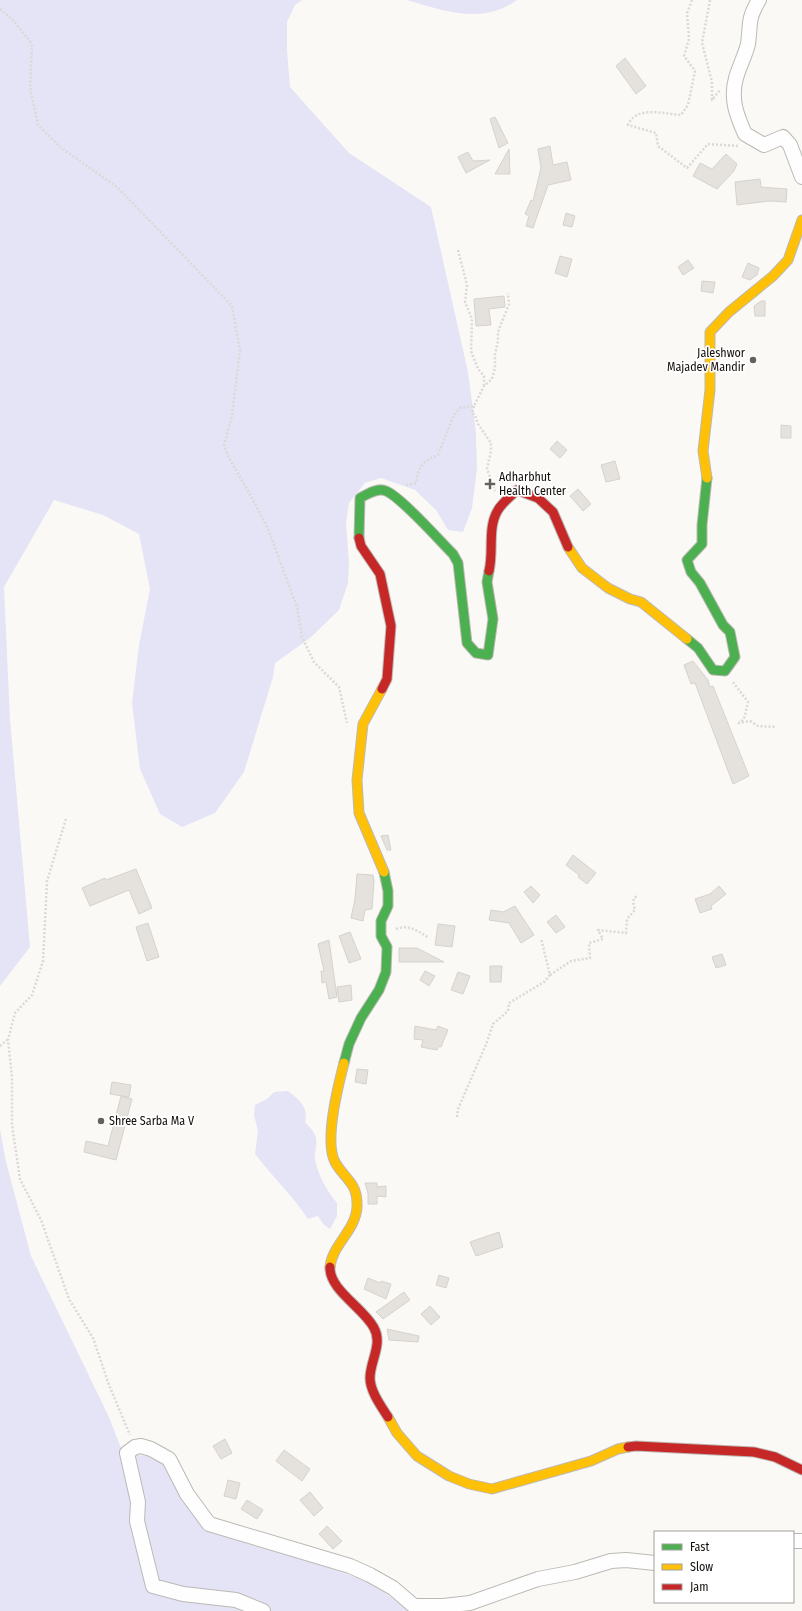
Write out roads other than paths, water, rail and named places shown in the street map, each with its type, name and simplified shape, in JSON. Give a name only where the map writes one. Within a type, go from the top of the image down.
[{"type":"street","points":[[759,0],[751,14],[748,43],[736,79],[733,95],[735,109],[745,134],[764,145],[783,137],[790,145],[802,177]]},
{"type":"street","points":[[802,220],[788,260],[773,276],[729,312],[710,332],[710,390],[703,451],[708,483],[706,505],[702,525],[702,544],[689,556],[687,560],[691,572],[700,583],[723,625],[730,632],[735,657],[725,670],[713,670],[698,648],[660,616],[641,602],[630,599],[608,588],[582,568],[569,550],[564,535],[553,512],[538,498],[517,490],[498,509],[492,524],[492,559],[487,582],[489,603],[493,620],[488,655],[476,653],[467,643],[458,563],[453,554],[398,499],[384,490],[374,491],[360,498],[358,533],[361,546],[380,574],[391,626],[387,679],[363,724],[357,780],[359,813],[384,872],[388,890],[388,906],[381,921],[381,936],[387,947],[388,956],[386,972],[379,990],[361,1018],[349,1044],[337,1091],[330,1145],[335,1162],[350,1180],[357,1193],[356,1217],[348,1234],[331,1258],[330,1272],[332,1280],[338,1288],[351,1299],[374,1327],[378,1340],[370,1379],[376,1397],[397,1433],[417,1456],[449,1476],[469,1484],[492,1489],[591,1461],[618,1449],[636,1446],[730,1452],[738,1454],[757,1453],[768,1455],[802,1470]]},
{"type":"street","points":[[263,1611],[236,1600],[182,1594],[153,1586],[137,1521],[138,1502],[127,1453],[135,1447],[151,1449],[169,1459],[187,1494],[209,1524],[350,1566],[393,1588],[414,1606],[443,1606],[470,1603],[538,1579],[575,1572],[611,1561],[626,1560],[654,1563]]},
{"type":"place","name":"Jaleshwor Majadev Mandir","points":[[753,360]]},
{"type":"place","name":"Adharbhut Health Center","points":[[490,484]]},
{"type":"place","name":"Shree Sarba Ma V","points":[[101,1121]]}]
